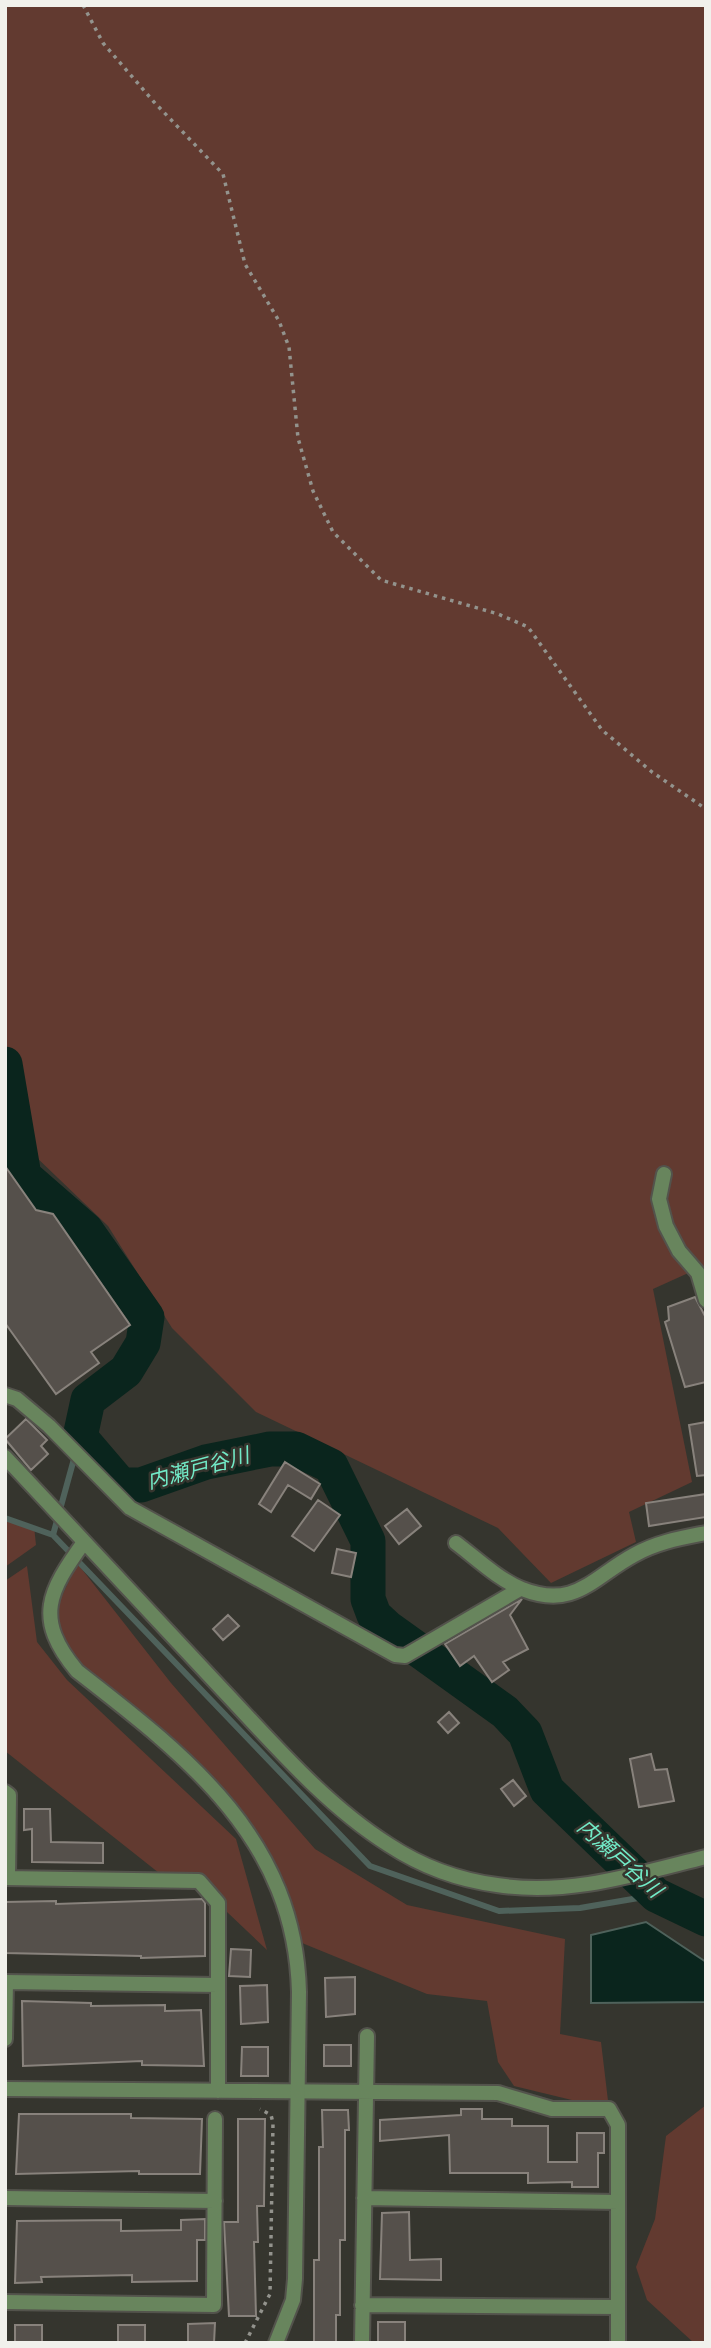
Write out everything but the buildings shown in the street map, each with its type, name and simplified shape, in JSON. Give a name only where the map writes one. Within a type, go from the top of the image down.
[{"type":"street","points":[[664,1174],[659,1199],[666,1226],[679,1251],[698,1273],[706,1300]]},
{"type":"street","points":[[5,1395],[17,1399],[130,1508],[395,1655],[410,1654],[520,1589]]},
{"type":"street","points":[[5,1457],[70,1527],[82,1545],[291,1762],[359,1824],[389,1845],[445,1873],[498,1885],[567,1888],[611,1881],[706,1857]]},
{"type":"street","points":[[456,1543],[520,1589],[549,1597],[573,1594],[632,1555],[662,1542],[706,1533]]},
{"type":"street","points":[[82,1545],[60,1574],[50,1604],[55,1635],[63,1654],[77,1671],[192,1764],[229,1805],[271,1871],[288,1916],[298,1965],[293,2300],[276,2343]]},
{"type":"street","points":[[5,1792],[9,1795],[6,1878],[199,1881],[218,1903],[219,2091]]},
{"type":"street","points":[[5,2039],[6,1982],[218,1985]]},
{"type":"street","points":[[362,2343],[367,2036]]},
{"type":"street","points":[[5,2088],[366,2094],[498,2093],[552,2109],[609,2109],[618,2125],[618,2343]]},
{"type":"street","points":[[5,2302],[214,2305],[215,2119]]},
{"type":"street","points":[[5,2198],[215,2201]]},
{"type":"street","points":[[364,2198],[618,2202]]},
{"type":"street","points":[[362,2305],[618,2307]]},
{"type":"path","points":[[83,5],[103,43],[154,102],[223,174],[245,264],[279,321],[289,347],[298,438],[313,491],[333,532],[381,580],[498,614],[528,627],[602,730],[652,772],[706,809]]},
{"type":"path","points":[[245,2343],[262,2315],[272,2278],[273,2123],[271,2115],[261,2109],[250,2109]]},
{"type":"shaded area","points":[[5,5],[706,5],[706,1265],[653,1289],[692,1482],[629,1512],[636,1542],[551,1583],[498,1528],[256,1412],[172,1328],[108,1226],[33,1154],[5,1083]]},
{"type":"shaded area","points":[[5,1517],[34,1526],[36,1545],[5,1567]]},
{"type":"shaded area","points":[[77,1563],[171,1683],[315,1849],[407,1905],[565,1939],[560,2034],[601,2042],[609,2109],[514,2086],[498,2062],[487,2001],[427,1994],[302,1943],[242,1823],[63,1654],[56,1609]]},
{"type":"shaded area","points":[[27,1566],[37,1642],[67,1680],[236,1839],[267,1950],[227,1912],[195,1872],[159,1873],[5,1751],[5,1581]]},
{"type":"shaded area","points":[[646,1922],[706,1962],[706,2002],[591,2003],[591,1935]]},
{"type":"shaded area","points":[[706,2105],[706,2343],[694,2343],[647,2300],[636,2267],[655,2219],[666,2136]]},
{"type":"waterway","name":"内瀬戸谷川","points":[[5,1064],[24,1176],[86,1230],[147,1317],[143,1343],[126,1371],[88,1400],[80,1437],[121,1485],[141,1485],[206,1462],[270,1449],[296,1449],[331,1466],[368,1541],[368,1599],[374,1615],[388,1628],[505,1712],[525,1733],[547,1790],[656,1895],[706,1919]]},
{"type":"waterway","points":[[5,1518],[53,1535],[80,1437]]},
{"type":"waterway","points":[[53,1535],[370,1866],[499,1911],[580,1908],[656,1895]]}]
